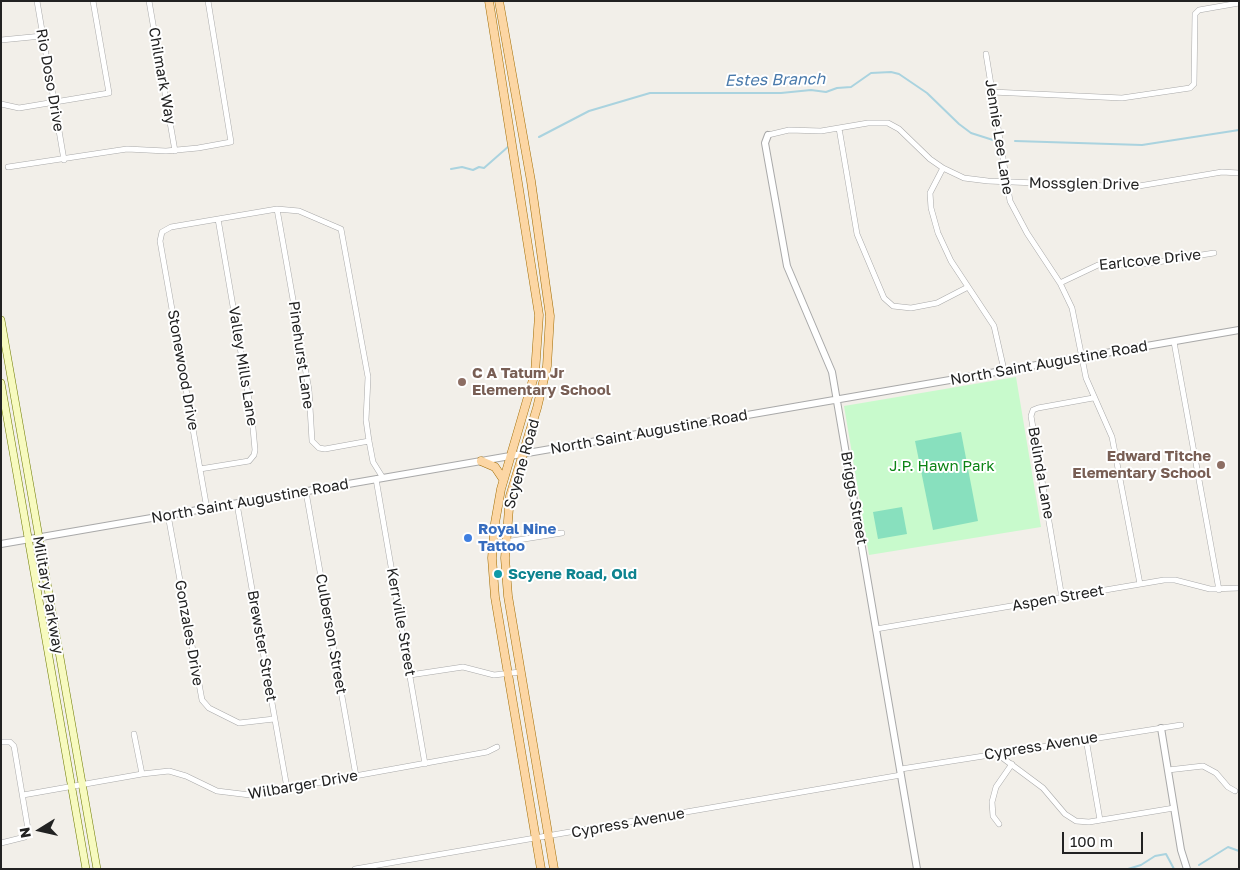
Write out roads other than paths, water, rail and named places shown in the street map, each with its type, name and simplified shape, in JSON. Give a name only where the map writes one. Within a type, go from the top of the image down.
[{"type":"main road","name":"Scyene Road","points":[[489,1],[539,314],[538,352],[532,385],[503,479],[493,542],[494,588],[541,869]]},
{"type":"main road","name":"Scyene Road","points":[[499,1],[531,181],[550,316],[550,342],[543,386],[509,501],[505,542],[505,576],[554,869]]},
{"type":"main road","name":"Military Parkway","points":[[1,320],[97,869]]},
{"type":"main road","name":"Military Parkway","points":[[1,383],[86,869]]},
{"type":"main road","points":[[481,461],[495,467],[503,479]]},
{"type":"main road","points":[[16,466],[27,465]]},
{"type":"street","name":"Rio Doso Drive","points":[[37,1],[64,160]]},
{"type":"street","points":[[1,104],[19,108],[54,104],[109,93],[93,1]]},
{"type":"street","name":"Chilmark Way","points":[[149,1],[176,151]]},
{"type":"street","points":[[8,167],[128,149],[176,151],[231,142],[208,1]]},
{"type":"street","points":[[992,92],[1122,98],[1190,88],[1194,84],[1195,14],[1199,10],[1239,3]]},
{"type":"street","points":[[1,40],[42,36]]},
{"type":"street","name":"Jennie Lee Lane","points":[[986,54],[1006,182],[1014,210],[1060,283],[1072,308],[1086,378],[1093,398],[1112,437],[1140,584]]},
{"type":"street","name":"Mossglen Drive","points":[[768,135],[789,130],[812,131],[868,123],[893,126],[943,168],[973,180],[1133,187],[1222,172],[1239,173]]},
{"type":"street","points":[[839,128],[857,234],[884,298],[893,306],[911,308],[937,303],[968,287]]},
{"type":"street","name":"Briggs Street","points":[[768,135],[765,143],[787,266],[829,362],[837,400],[917,869]]},
{"type":"street","points":[[943,168],[930,192],[931,208],[947,253],[994,326],[1004,370]]},
{"type":"street","points":[[218,219],[277,209]]},
{"type":"street","name":"Kerrville Street","points":[[277,209],[299,212],[341,229],[368,377],[366,420],[369,441],[373,462],[380,479],[425,764]]},
{"type":"street","name":"Pinehurst Lane","points":[[277,209],[309,390],[312,441],[319,448],[326,449],[369,441]]},
{"type":"street","name":"Stonewood Drive","points":[[207,509],[160,241],[162,232],[167,228],[218,219]]},
{"type":"street","name":"Valley Mills Lane","points":[[200,469],[248,461],[254,455],[255,450],[252,418],[218,219]]},
{"type":"street","name":"Earlcove Drive","points":[[1060,283],[1098,265],[1145,264],[1214,253]]},
{"type":"street","name":"North Saint Augustine Road","points":[[1,544],[1239,330]]},
{"type":"street","points":[[1174,342],[1219,590]]},
{"type":"street","name":"Belinda Lane","points":[[1062,598],[1031,416],[1033,410],[1038,408],[1093,398]]},
{"type":"street","name":"Culberson Street","points":[[306,492],[356,776]]},
{"type":"street","name":"Brewster Street","points":[[237,504],[287,788]]},
{"type":"street","name":"Gonzales Drive","points":[[168,515],[202,700],[209,708],[239,723],[274,719]]},
{"type":"street","points":[[493,542],[505,542],[562,533]]},
{"type":"street","name":"Aspen Street","points":[[876,629],[1140,584],[1175,580],[1219,590],[1239,588]]},
{"type":"street","points":[[410,675],[463,667],[494,676],[520,672]]},
{"type":"street","name":"Cypress Avenue","points":[[355,869],[548,836],[996,753],[1181,725]]},
{"type":"street","points":[[1161,728],[1174,808],[1187,869]]},
{"type":"street","points":[[134,734],[142,774]]},
{"type":"street","points":[[1086,739],[1100,820]]},
{"type":"street","points":[[1,742],[12,743],[23,795],[27,834],[22,839],[1,843]]},
{"type":"street","name":"Wilbarger Drive","points":[[23,795],[142,774],[177,773],[217,791],[240,796],[425,764],[487,752],[497,747]]},
{"type":"street","points":[[996,753],[1043,788],[1069,818],[1081,822],[1174,808]]},
{"type":"street","points":[[999,824],[994,816],[992,802],[996,788],[1012,764]]},
{"type":"street","points":[[1168,770],[1203,766],[1216,773],[1228,787],[1235,791]]},
{"type":"waterway","name":"Estes Branch","points":[[539,137],[589,111],[650,93],[781,93],[811,90],[826,92],[837,88],[851,87],[871,73],[891,72],[899,74],[927,93],[971,133],[993,140]]},
{"type":"waterway","name":"Estes Branch","points":[[1015,141],[1142,145],[1239,130]]},
{"type":"waterway","name":"Estes Branch","points":[[451,169],[462,167],[473,170],[479,167],[484,168],[509,146]]},
{"type":"waterway","points":[[1199,865],[1228,847],[1239,851]]},
{"type":"waterway","points":[[1128,869],[1141,865],[1155,856],[1166,854],[1174,869]]},
{"type":"place","name":"C A Tatum Jr Elementary School","points":[[462,382]]},
{"type":"place","name":"Edward Titche Elementary School","points":[[1221,465]]},
{"type":"place","name":"Royal Nine Tattoo","points":[[468,538]]},
{"type":"place","name":"Scyene Road, Old","points":[[498,574]]},
{"type":"park label","name":"J.P. Hawn Park","points":[[942,466]]}]
